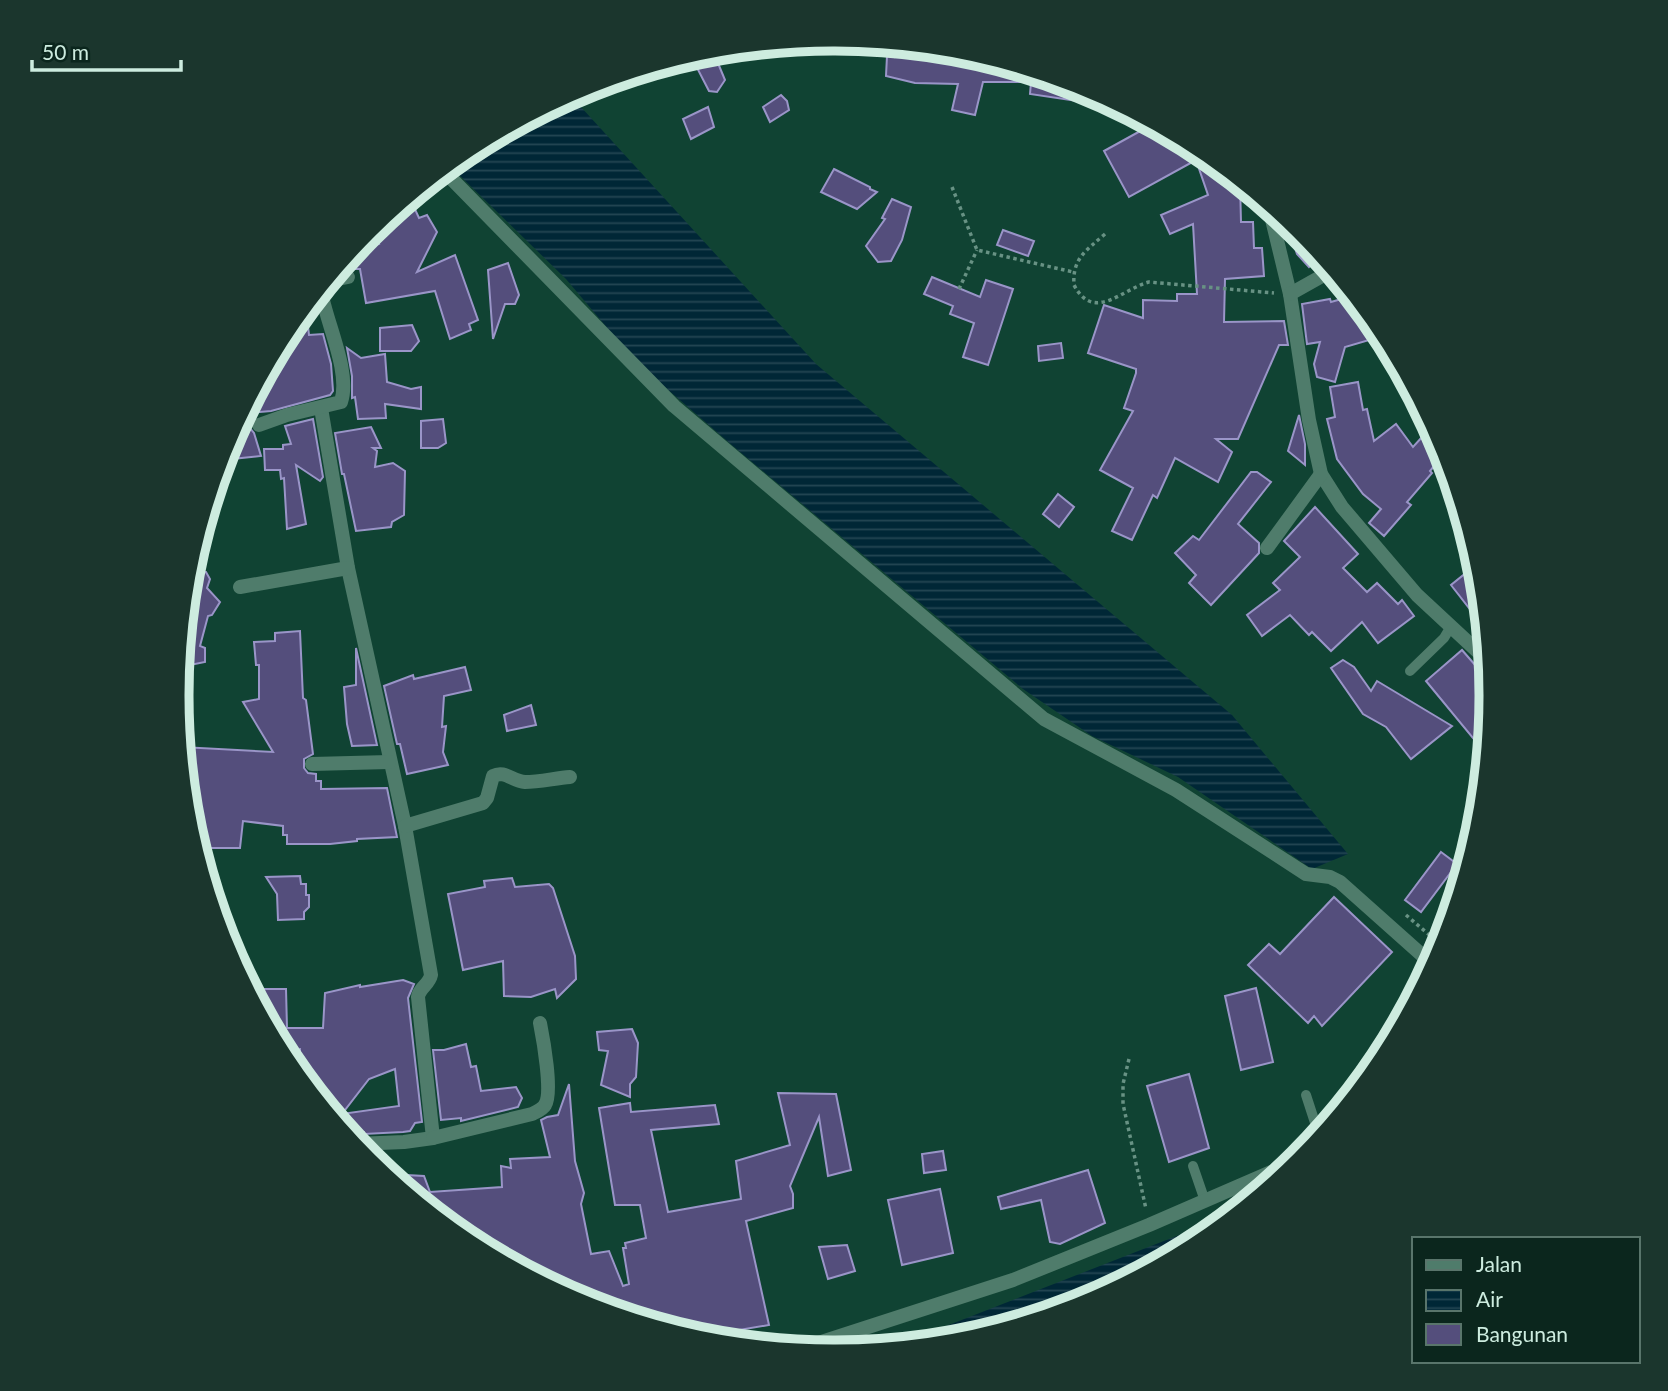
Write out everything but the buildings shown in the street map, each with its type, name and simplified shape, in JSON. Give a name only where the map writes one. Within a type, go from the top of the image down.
[{"type":"street","points":[[451,178],[674,406],[1044,719],[1176,790],[1306,874],[1330,877],[1340,882],[1423,956]]},
{"type":"street","points":[[1273,224],[1290,294],[1321,474],[1342,508],[1417,595],[1450,628],[1476,648]]},
{"type":"street","points":[[1290,294],[1323,275]]},
{"type":"street","points":[[342,278],[348,277]]},
{"type":"street","points":[[259,425],[341,402],[344,392],[324,301]]},
{"type":"street","points":[[321,408],[348,568],[405,826],[431,975],[429,983],[419,991],[418,996],[433,1138]]},
{"type":"street","points":[[1267,548],[1321,474]]},
{"type":"street","points":[[240,587],[348,568]]},
{"type":"street","points":[[312,764],[390,762]]},
{"type":"street","points":[[405,826],[483,803],[493,776],[497,774],[505,774],[524,782],[570,777]]},
{"type":"street","points":[[371,1143],[433,1138],[532,1114],[543,1108],[548,1097],[540,1023]]},
{"type":"street","points":[[828,1340],[1013,1280],[1264,1175]]},
{"type":"lane","points":[[1410,671],[1444,638],[1450,628]]},
{"type":"lane","points":[[1306,1095],[1316,1125]]},
{"type":"lane","points":[[1193,1167],[1205,1201]]},
{"type":"path","points":[[953,187],[977,250],[959,289]]},
{"type":"path","points":[[1105,234],[1083,253],[1073,272],[1074,285],[1086,300],[1102,304],[1122,296],[1134,286],[1149,282],[1290,294]]},
{"type":"path","points":[[977,250],[1073,272]]},
{"type":"path","points":[[1129,1059],[1123,1084],[1123,1104],[1149,1225]]},
{"type":"water","points":[[578,104],[816,364],[1232,715],[1348,854],[1312,869],[1178,777],[1092,736],[1023,689],[636,362],[566,279],[457,173],[512,137]]},
{"type":"water","points":[[1198,1228],[1156,1254],[1081,1291],[1001,1318],[927,1333]]}]
